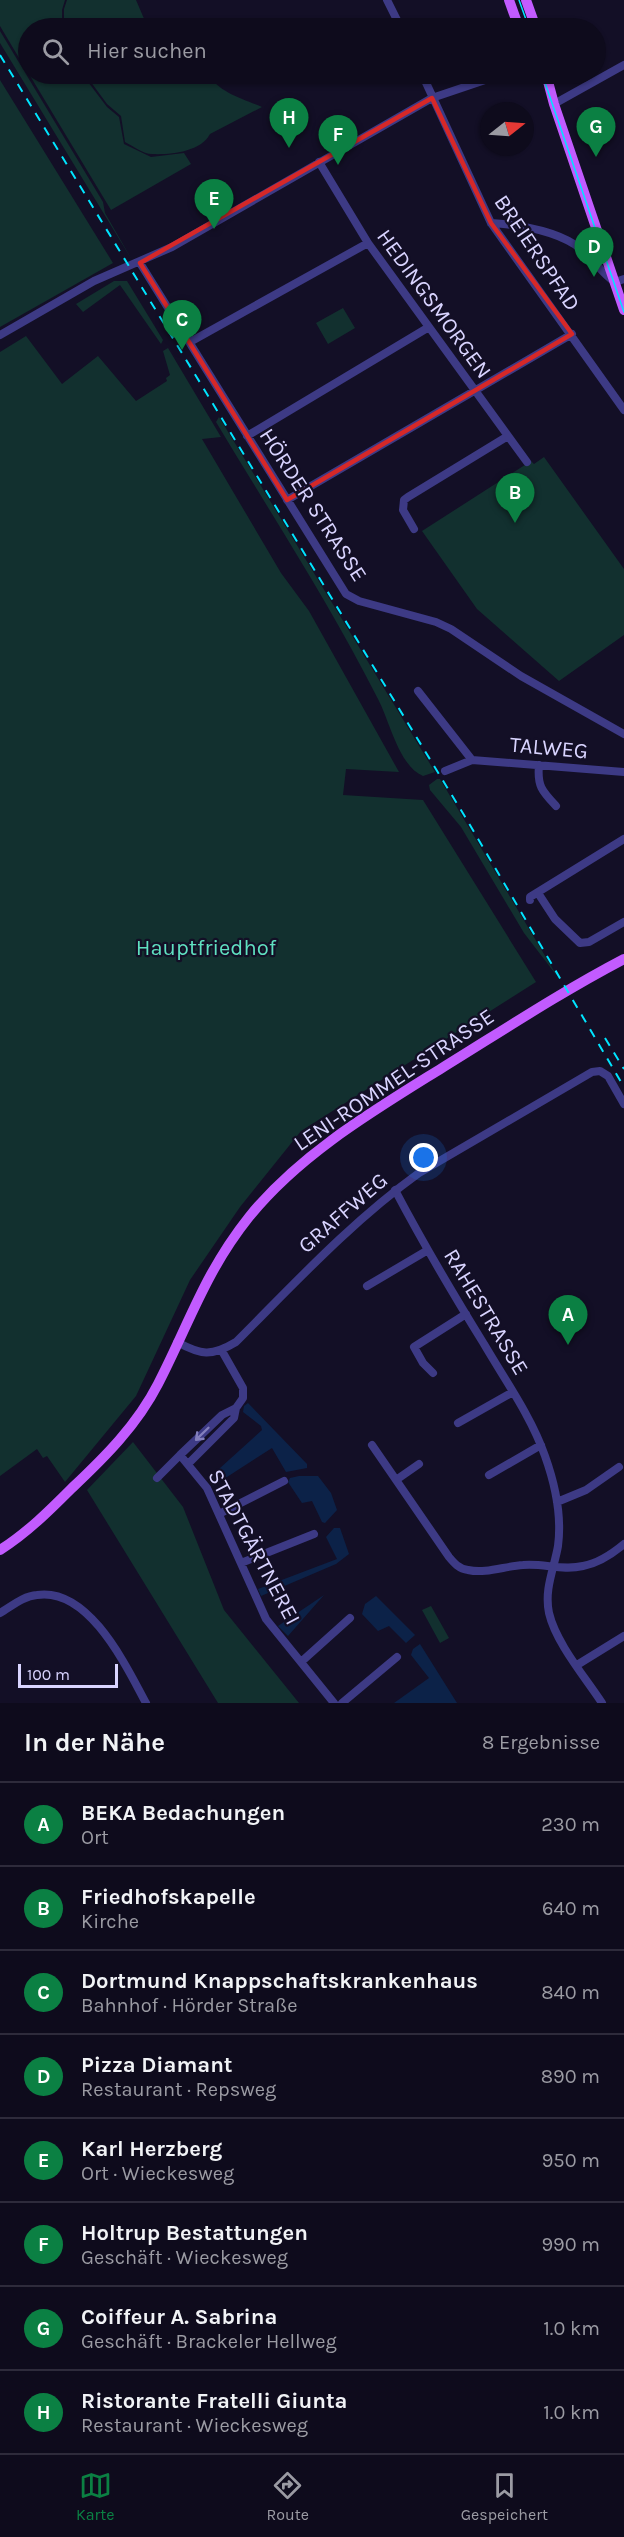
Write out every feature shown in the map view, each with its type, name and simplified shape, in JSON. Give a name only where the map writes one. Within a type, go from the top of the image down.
[{"type":"main road","points":[[509,0],[515,18]]},
{"type":"main road","points":[[526,0],[532,18]]},
{"type":"main road","points":[[544,84],[554,104]]},
{"type":"main road","points":[[549,84],[601,243],[619,280],[624,309]]},
{"type":"main road","name":"LENI-ROMMEL-STRASSE","points":[[0,1550],[48,1512],[117,1443],[151,1397],[203,1286],[225,1249],[249,1216],[298,1168],[329,1142],[393,1099],[521,1018],[624,959]]},
{"type":"street","points":[[387,0],[396,18]]},
{"type":"street","points":[[606,75],[624,65]]},
{"type":"street","name":"BREIERSPFAD","points":[[426,84],[490,223],[517,263],[572,334],[624,410]]},
{"type":"street","points":[[0,335],[94,281],[172,248],[432,98],[473,84]]},
{"type":"street","points":[[554,104],[590,84]]},
{"type":"street","name":"HEDINGSMORGEN","points":[[319,162],[368,243],[527,462]]},
{"type":"street","points":[[490,223],[521,226],[553,235],[582,249],[604,275],[619,280]]},
{"type":"street","points":[[190,342],[368,243]]},
{"type":"street","points":[[582,249],[601,243]]},
{"type":"street","name":"HÖRDER STRASSE","points":[[140,263],[346,594],[358,601],[436,622],[521,676],[624,734]]},
{"type":"street","points":[[247,436],[429,327]]},
{"type":"street","points":[[287,500],[572,334]]},
{"type":"street","points":[[414,529],[403,510],[408,497],[508,436]]},
{"type":"street","points":[[418,692],[472,760]]},
{"type":"street","name":"TALWEG","points":[[445,771],[472,760],[624,771]]},
{"type":"street","points":[[539,765],[538,782],[556,806]]},
{"type":"street","points":[[530,900],[530,897],[624,839]]},
{"type":"street","points":[[538,893],[555,919],[580,943],[589,942],[624,922]]},
{"type":"street","name":"GRAFFWEG","points":[[222,1351],[236,1342],[308,1268],[395,1190],[419,1173],[592,1072],[600,1071],[608,1076],[624,1104]]},
{"type":"street","name":"RAHESTRASSE","points":[[395,1190],[513,1392],[541,1445],[557,1502],[559,1537],[547,1592],[549,1611],[553,1625],[602,1703]]},
{"type":"street","name":"RAHESTRASSE","points":[[368,1286],[428,1250]]},
{"type":"street","points":[[433,1373],[423,1363],[414,1347],[466,1314]]},
{"type":"street","points":[[177,1342],[202,1353],[222,1351]]},
{"type":"street","name":"STADTGÄRTNEREI","points":[[188,1464],[234,1418],[236,1408],[243,1398],[243,1388],[222,1351]]},
{"type":"street","name":"RAHESTRASSE","points":[[458,1423],[513,1392]]},
{"type":"street","name":"STADTGÄRTNEREI","points":[[158,1478],[222,1414],[236,1408]]},
{"type":"street","points":[[372,1445],[456,1566],[481,1571],[522,1565],[561,1569],[591,1564],[624,1544]]},
{"type":"street","points":[[489,1475],[541,1445]]},
{"type":"street","name":"STADTGÄRTNEREI","points":[[180,1455],[207,1488],[267,1619],[334,1703]]},
{"type":"street","points":[[396,1480],[419,1464]]},
{"type":"street","points":[[557,1502],[586,1490],[619,1467]]},
{"type":"street","points":[[219,1514],[284,1481]]},
{"type":"street","points":[[241,1563],[314,1534]]},
{"type":"street","points":[[0,1613],[26,1597],[38,1594],[64,1600],[78,1607],[112,1644],[146,1703]]},
{"type":"street","points":[[301,1662],[350,1618]]},
{"type":"street","points":[[577,1665],[624,1636]]},
{"type":"street","points":[[342,1703],[397,1657]]},
{"type":"highlighted area","points":[[432,98],[491,223],[572,334],[287,500],[140,263]]},
{"type":"green space","points":[[0,0],[65,0],[62,18],[18,18],[18,56],[0,26]]},
{"type":"green space","points":[[67,0],[136,0],[144,18],[64,18]]},
{"type":"green space","points":[[0,31],[18,61],[18,73],[0,43]]},
{"type":"green space","points":[[0,80],[113,263],[0,327]]},
{"type":"green space","points":[[25,84],[32,84],[103,202],[105,213],[132,260]]},
{"type":"green space","points":[[35,84],[90,84],[107,107],[119,117],[124,144],[151,157],[184,153],[191,164],[111,210]]},
{"type":"green space","points":[[92,84],[216,84],[239,98],[262,107],[210,134],[200,145],[192,149],[175,153],[149,154],[125,142],[121,116],[107,104]]},
{"type":"green space","points":[[114,281],[127,281],[163,340],[161,344],[120,285],[83,312],[76,304]]},
{"type":"green space","points":[[343,308],[355,328],[328,344],[316,323]]},
{"type":"green space","name":"Hauptfriedhof","points":[[26,336],[62,384],[98,356],[136,401],[167,381],[166,378],[170,375],[163,351],[168,348],[221,437],[202,439],[281,573],[309,611],[399,772],[346,769],[343,795],[423,800],[536,982],[301,1131],[240,1207],[190,1280],[136,1396],[65,1482],[47,1456],[43,1458],[37,1449],[0,1476],[0,352]]},
{"type":"green space","points":[[219,417],[435,772],[423,776],[415,771],[401,753],[360,664],[216,422]]},
{"type":"green space","points":[[544,457],[624,569],[624,635],[559,681],[477,609],[422,531],[531,461],[534,464]]},
{"type":"green space","points":[[440,779],[557,976],[524,933],[461,827],[430,790],[429,785]]},
{"type":"green space","points":[[133,1442],[183,1507],[224,1610],[299,1703],[218,1703],[87,1490]]},
{"type":"green space","points":[[431,1606],[449,1638],[440,1643],[422,1610]]},
{"type":"water","points":[[248,1403],[307,1464],[307,1468],[286,1472],[272,1448],[213,1486],[209,1478],[262,1430],[261,1426],[243,1412],[244,1406]]},
{"type":"water","points":[[318,1476],[331,1493],[337,1510],[325,1523],[322,1522],[312,1501],[302,1503],[288,1482],[290,1478]]},
{"type":"water","points":[[334,1528],[340,1528],[349,1554],[336,1564],[261,1596],[258,1589],[337,1559],[326,1537]]},
{"type":"water","points":[[324,1595],[288,1636],[278,1626]]},
{"type":"water","points":[[376,1596],[415,1635],[406,1643],[389,1626],[378,1631],[362,1614],[365,1604]]},
{"type":"water","points":[[420,1644],[457,1703],[394,1703],[429,1678],[411,1655],[413,1649]]},
{"type":"tram line","points":[[519,0],[525,18]]},
{"type":"tram line","points":[[545,84],[624,312]]},
{"type":"railway","points":[[0,55],[464,815],[624,1087]]},
{"type":"railway","points":[[605,1038],[624,1069]]},
{"type":"place","name":"Ristorante Fratelli Giunta","points":[[289,148]]},
{"type":"place","name":"Coiffeur A. Sabrina","points":[[596,157]]},
{"type":"place","name":"Holtrup Bestattungen","points":[[338,165]]},
{"type":"place","name":"Karl Herzberg","points":[[214,229]]},
{"type":"place","name":"Pizza Diamant","points":[[594,277]]},
{"type":"place","name":"Dortmund Knappschaftskrankenhaus","points":[[182,350]]},
{"type":"place","name":"Friedhofskapelle","points":[[515,523]]},
{"type":"place","name":"BEKA Bedachungen","points":[[568,1345]]}]
